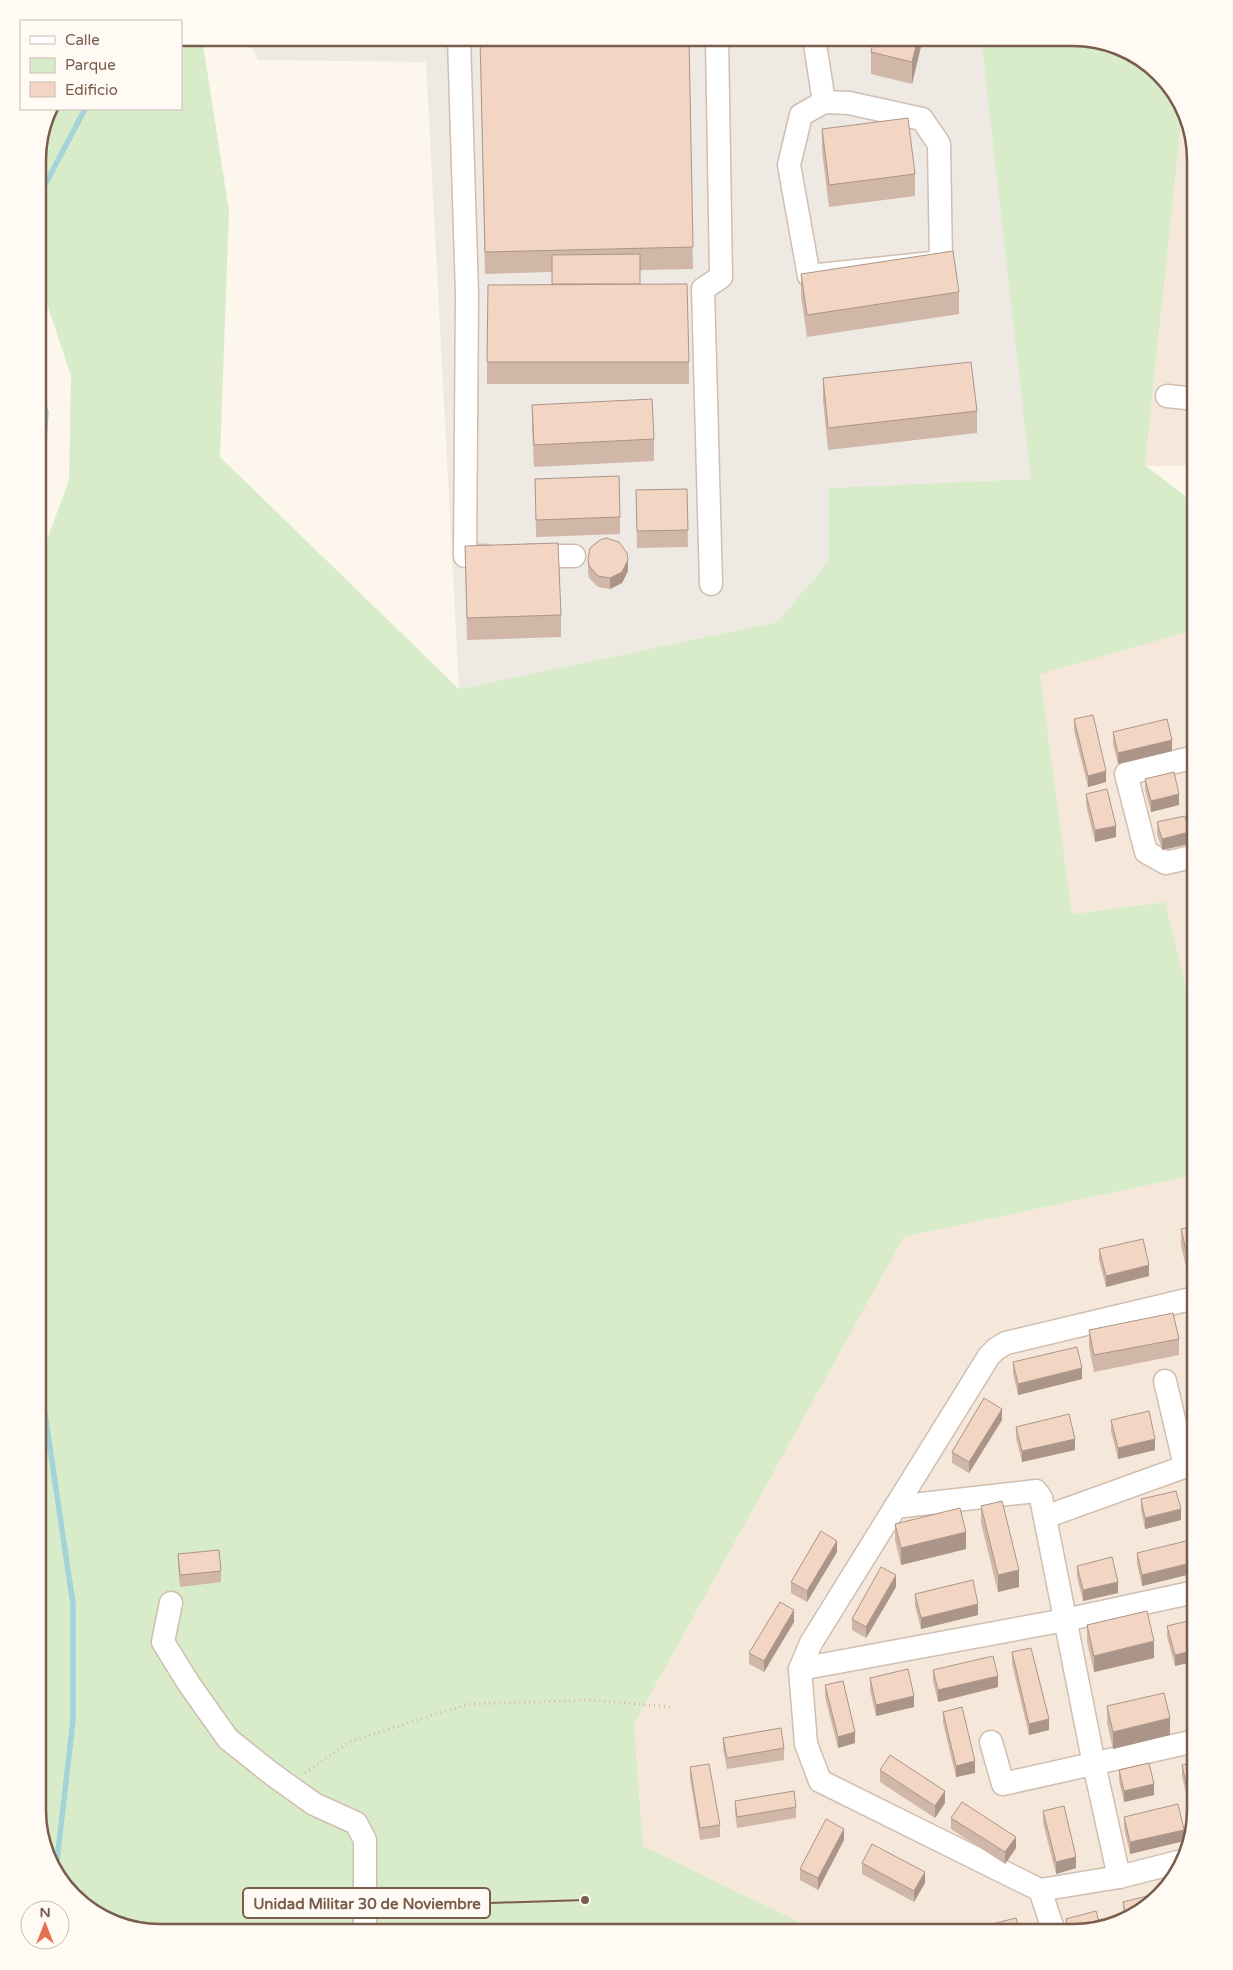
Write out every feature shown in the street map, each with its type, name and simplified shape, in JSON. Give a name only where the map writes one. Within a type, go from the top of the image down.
[{"type":"street","points":[[459,46],[467,294],[465,556],[574,556]]},
{"type":"street","points":[[711,584],[703,289],[722,277],[717,46]]},
{"type":"street","points":[[815,46],[824,102]]},
{"type":"street","points":[[824,102],[849,103],[922,119],[939,144],[941,262],[809,276],[789,165],[801,115],[824,102]]},
{"type":"street","points":[[1167,396],[1187,398]]},
{"type":"street","points":[[1187,759],[1126,774],[1146,852],[1166,864],[1187,858]]},
{"type":"street","points":[[1173,1863],[1120,1877],[1040,1890],[820,1781],[806,1744],[800,1669],[810,1643],[989,1356],[996,1349],[1006,1343],[1187,1300]]},
{"type":"street","points":[[1165,1381],[1187,1454]]},
{"type":"street","points":[[1045,1517],[1187,1465]]},
{"type":"street","points":[[895,1507],[1036,1492],[1041,1498],[1094,1764],[1120,1877]]},
{"type":"street","points":[[800,1669],[1065,1620],[1187,1594]]},
{"type":"street","points":[[171,1603],[163,1642],[189,1684],[228,1739],[314,1804],[356,1823],[365,1840],[365,1924]]},
{"type":"street","points":[[991,1742],[1003,1784],[1187,1743]]},
{"type":"street","points":[[1040,1890],[1051,1924]]},
{"type":"path","points":[[288,1785],[351,1741],[469,1704],[591,1700],[672,1707]]},
{"type":"shaded area","points":[[251,46],[982,46],[1032,479],[830,488],[829,561],[777,622],[459,689],[426,62],[258,60]]},
{"type":"shaded area","points":[[1181,125],[1187,153],[1187,466],[1145,466]]},
{"type":"shaded area","points":[[1187,632],[1187,990],[1165,902],[1072,914],[1040,673]]},
{"type":"shaded area","points":[[1187,1177],[1186,1825],[1178,1853],[1158,1885],[1136,1905],[1102,1920],[1073,1924],[804,1924],[643,1846],[634,1724],[904,1237]]},
{"type":"green space","points":[[182,46],[203,46],[229,211],[220,457],[459,689],[777,622],[829,561],[829,488],[1031,479],[982,46],[1080,46],[1109,52],[1136,65],[1148,75],[1168,97],[1175,110],[1181,124],[1145,465],[1187,498],[1187,632],[1040,674],[1072,914],[1165,902],[1187,990],[1187,1177],[904,1237],[634,1724],[643,1846],[804,1924],[153,1924],[124,1918],[97,1905],[75,1885],[65,1873],[58,1860],[48,1832],[46,1817],[46,542],[69,480],[71,376],[46,301],[46,153],[55,117],[58,110],[182,110]]},
{"type":"building","points":[[480,46],[689,46],[693,247],[485,252]]},
{"type":"building","points":[[872,46],[916,46],[912,62],[871,52]]},
{"type":"building","points":[[908,118],[915,174],[829,185],[822,129]]},
{"type":"building","points":[[953,251],[959,292],[807,315],[801,274]]},
{"type":"building","points":[[640,254],[640,284],[552,284],[552,255]]},
{"type":"building","points":[[687,284],[689,362],[487,362],[488,285]]},
{"type":"building","points":[[971,362],[977,411],[828,428],[823,378]]},
{"type":"building","points":[[652,399],[654,439],[534,445],[532,405]]},
{"type":"building","points":[[619,476],[620,517],[536,520],[535,479]]},
{"type":"building","points":[[687,489],[688,530],[637,531],[636,490]]},
{"type":"building","points":[[606,538],[619,542],[627,553],[628,560],[622,572],[610,578],[598,576],[589,566],[588,560],[590,548]]},
{"type":"building","points":[[558,543],[561,615],[467,618],[465,546]]},
{"type":"building","points":[[1093,715],[1106,771],[1088,776],[1074,719]]},
{"type":"building","points":[[1167,719],[1172,740],[1118,753],[1113,732]]},
{"type":"building","points":[[1174,772],[1179,794],[1151,801],[1145,779]]},
{"type":"building","points":[[1107,789],[1116,826],[1095,830],[1086,794]]},
{"type":"building","points":[[1185,816],[1187,833],[1162,839],[1157,822]]},
{"type":"building","points":[[1187,1228],[1187,1254],[1181,1229]]},
{"type":"building","points":[[1143,1239],[1149,1265],[1106,1276],[1099,1249]]},
{"type":"building","points":[[1173,1313],[1179,1339],[1094,1355],[1089,1330]]},
{"type":"building","points":[[1077,1347],[1082,1368],[1018,1384],[1013,1362]]},
{"type":"building","points":[[984,1398],[1002,1409],[969,1462],[952,1452]]},
{"type":"building","points":[[1149,1411],[1155,1439],[1118,1448],[1111,1420]]},
{"type":"building","points":[[1069,1414],[1075,1439],[1022,1451],[1016,1427]]},
{"type":"building","points":[[1176,1491],[1181,1509],[1145,1518],[1141,1499]]},
{"type":"building","points":[[1002,1501],[1019,1570],[998,1575],[981,1506]]},
{"type":"building","points":[[960,1508],[966,1532],[901,1548],[895,1524]]},
{"type":"building","points":[[821,1531],[837,1541],[807,1591],[791,1582]]},
{"type":"building","points":[[1187,1541],[1187,1564],[1142,1575],[1137,1553]]},
{"type":"building","points":[[219,1550],[221,1571],[180,1575],[178,1554]]},
{"type":"building","points":[[1112,1557],[1118,1582],[1083,1590],[1077,1566]]},
{"type":"building","points":[[881,1567],[896,1575],[866,1627],[852,1619]]},
{"type":"building","points":[[973,1580],[978,1604],[921,1618],[915,1594]]},
{"type":"building","points":[[780,1602],[794,1610],[764,1661],[749,1653]]},
{"type":"building","points":[[1147,1611],[1154,1641],[1094,1656],[1087,1625]]},
{"type":"building","points":[[1187,1621],[1187,1652],[1175,1655],[1167,1626]]},
{"type":"building","points":[[1031,1648],[1049,1719],[1029,1724],[1012,1652]]},
{"type":"building","points":[[993,1656],[998,1676],[938,1690],[933,1670]]},
{"type":"building","points":[[908,1669],[914,1696],[876,1705],[870,1678]]},
{"type":"building","points":[[843,1681],[855,1732],[838,1737],[825,1685]]},
{"type":"building","points":[[1164,1693],[1170,1718],[1113,1732],[1107,1706]]},
{"type":"building","points":[[962,1707],[975,1761],[956,1766],[943,1712]]},
{"type":"building","points":[[781,1728],[784,1748],[727,1758],[723,1738]]},
{"type":"building","points":[[890,1755],[945,1791],[935,1806],[880,1770]]},
{"type":"building","points":[[1149,1763],[1154,1784],[1124,1791],[1119,1770]]},
{"type":"building","points":[[709,1764],[720,1825],[700,1828],[690,1767]]},
{"type":"building","points":[[1187,1764],[1187,1788],[1182,1765]]},
{"type":"building","points":[[794,1791],[796,1807],[737,1817],[735,1801]]},
{"type":"building","points":[[962,1802],[1016,1837],[1005,1852],[951,1818]]},
{"type":"building","points":[[1178,1804],[1184,1830],[1130,1842],[1124,1817]]},
{"type":"building","points":[[1064,1806],[1076,1857],[1056,1862],[1043,1811]]},
{"type":"building","points":[[826,1819],[844,1829],[818,1878],[800,1869]]},
{"type":"building","points":[[872,1844],[925,1872],[914,1891],[862,1863]]},
{"type":"building","points":[[1147,1896],[1125,1911],[1123,1902]]},
{"type":"building","points":[[1096,1911],[1099,1921],[1067,1924],[1066,1919]]},
{"type":"building","points":[[1016,1918],[1018,1924],[992,1924]]},
{"type":"waterway","points":[[46,183],[84,110]]},
{"type":"waterway","points":[[46,1421],[73,1604],[73,1721],[57,1858]]},
{"type":"place","name":"Unidad Militar 30 de Noviembre","points":[[585,1900]]}]
